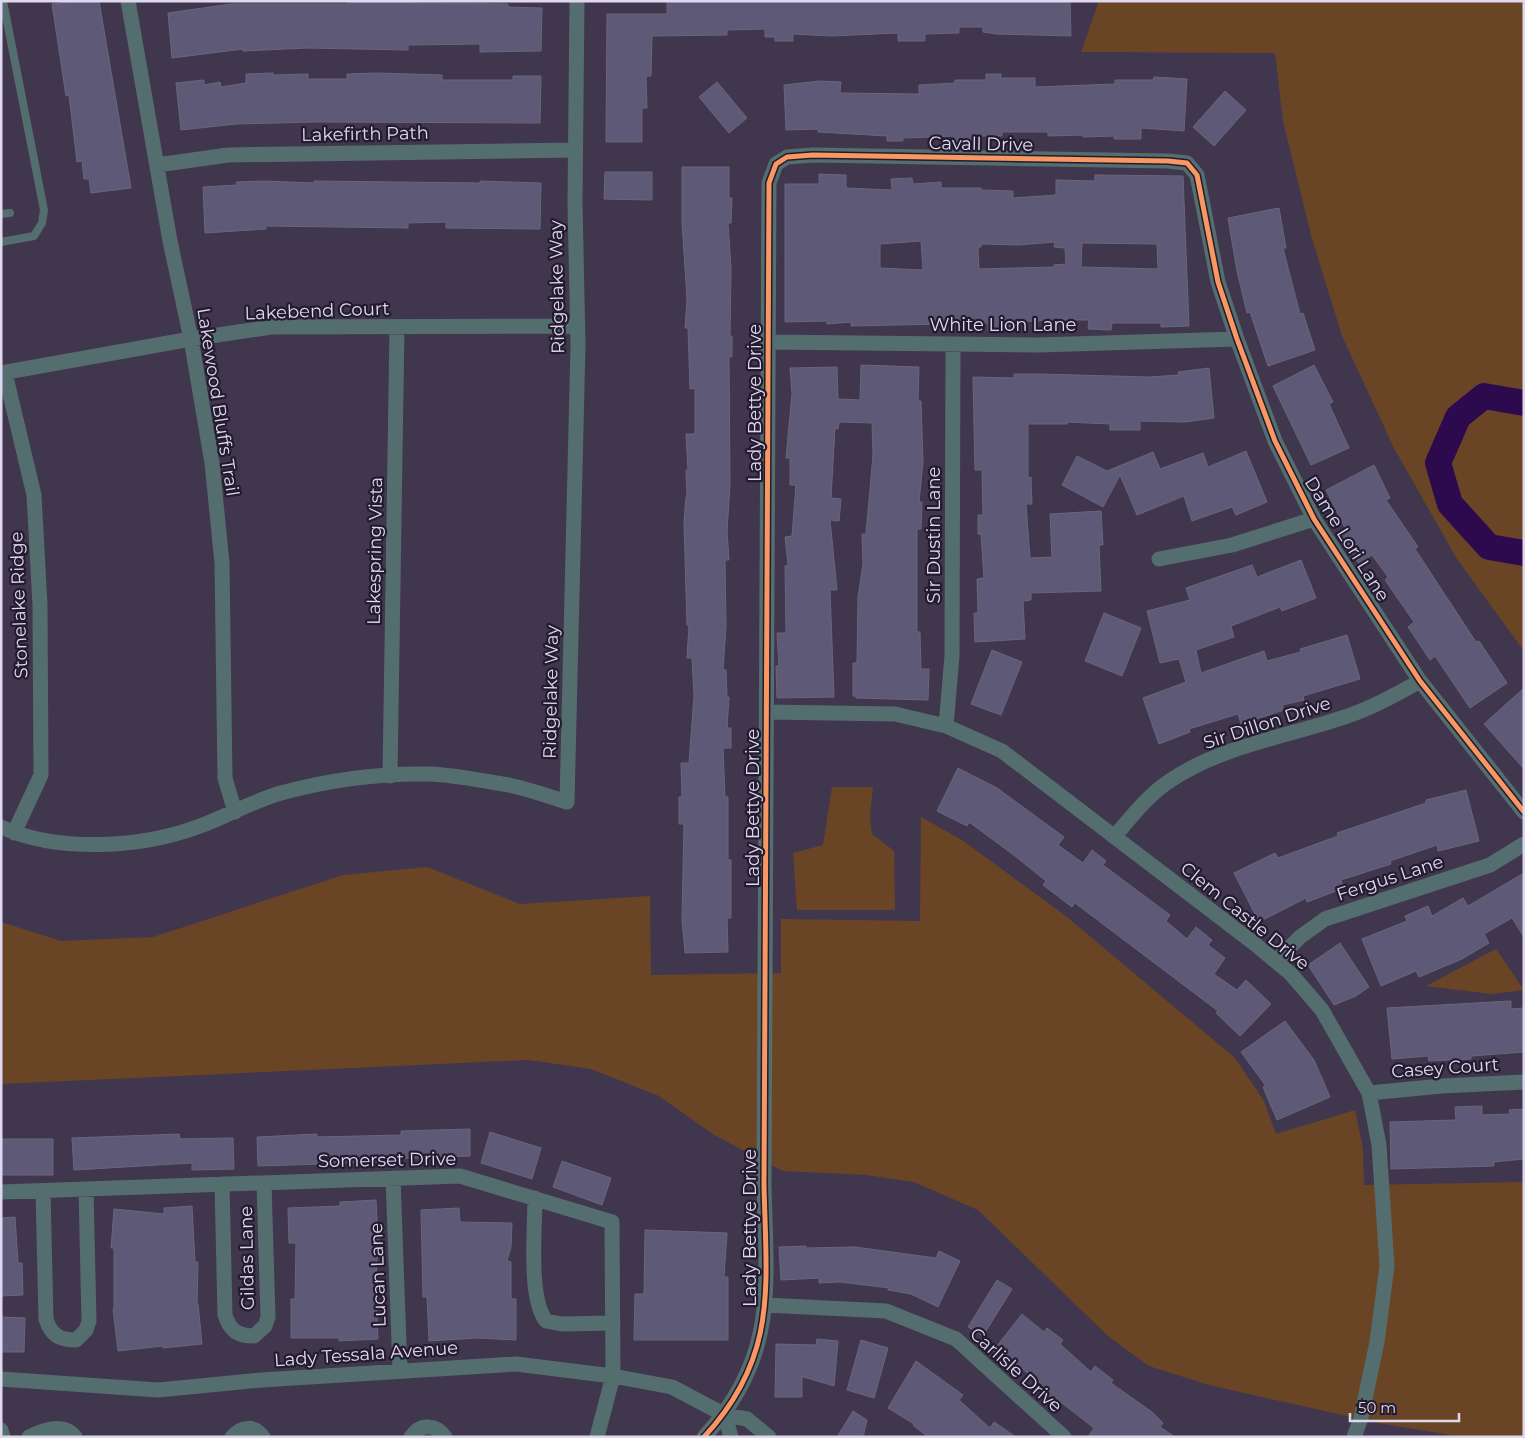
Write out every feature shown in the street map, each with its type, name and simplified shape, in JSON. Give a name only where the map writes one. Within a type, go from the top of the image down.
[{"type":"street","name":"Lakewood Bluffs Trail","points":[[128,1],[157,165],[191,339],[212,463],[220,545],[224,763],[225,778],[235,812]]},
{"type":"street","name":"Ridgelake Way","points":[[8,830],[80,845],[144,842],[199,827],[280,793],[358,778],[390,776],[431,774],[510,785],[567,802],[577,326],[576,1]]},
{"type":"street","name":"Lakefirth Path","points":[[157,165],[228,155],[575,150]]},
{"type":"street","name":"Cavall Drive","points":[[776,164],[787,157],[813,156],[1168,160],[1187,163]]},
{"type":"street","name":"Dame Lori Lane","points":[[1187,163],[1197,175],[1218,282],[1237,339],[1274,441],[1314,519],[1420,681],[1524,812]]},
{"type":"street","name":"Lady Bettye Drive","points":[[704,1437],[725,1415],[747,1377],[759,1341],[766,1305],[764,1184],[769,183],[776,164]]},
{"type":"street","name":"Lakebend Court","points":[[3,373],[191,339],[270,327],[577,326]]},
{"type":"street","name":"Lakespring Vista","points":[[390,776],[397,327]]},
{"type":"street","name":"White Lion Lane","points":[[769,342],[1038,345],[1237,339]]},
{"type":"street","name":"Sir Dustin Lane","points":[[946,726],[952,656],[953,344]]},
{"type":"street","name":"Stonelake Ridge","points":[[3,373],[34,496],[40,606],[41,775],[8,830]]},
{"type":"street","points":[[1159,559],[1232,545],[1314,519]]},
{"type":"street","name":"Sir Dillon Drive","points":[[1115,836],[1141,805],[1171,780],[1222,754],[1353,714],[1390,698],[1420,681]]},
{"type":"street","name":"Clem Castle Drive","points":[[767,712],[895,714],[946,726],[1002,751],[1276,961],[1291,974],[1322,1010],[1369,1093],[1379,1144],[1387,1266],[1377,1342],[1361,1418],[1354,1437]]},
{"type":"street","name":"Fergus Lane","points":[[1276,961],[1300,937],[1325,919],[1490,865],[1524,844]]},
{"type":"street","name":"Casey Court","points":[[1369,1093],[1442,1086],[1524,1082]]},
{"type":"street","name":"Somerset Drive","points":[[1,1192],[460,1176],[612,1222],[612,1376],[597,1437]]},
{"type":"street","name":"Lucan Lane","points":[[393,1178],[400,1371]]},
{"type":"street","name":"Gildas Lane","points":[[222,1184],[225,1315],[228,1325],[233,1331],[244,1336],[254,1336],[265,1326],[268,1317],[264,1183]]},
{"type":"street","points":[[43,1191],[46,1319],[54,1335],[65,1340],[76,1340],[86,1330],[89,1321],[86,1189]]},
{"type":"street","points":[[534,1198],[536,1292],[540,1312],[546,1321],[562,1324],[613,1323]]},
{"type":"street","name":"Carlisle Drive","points":[[766,1305],[886,1311],[956,1339],[1064,1437]]},
{"type":"street","name":"Lady Tessala Avenue","points":[[1,1379],[158,1390],[262,1380],[516,1364],[612,1376],[672,1387],[725,1415],[747,1419],[769,1437]]},
{"type":"street","points":[[725,1415],[731,1437]]},
{"type":"street","points":[[412,1437],[420,1428],[429,1426],[435,1427],[445,1437]]},
{"type":"street","points":[[232,1437],[240,1430],[248,1427],[254,1428],[263,1437]]},
{"type":"street","points":[[30,1437],[42,1430],[55,1428],[65,1429],[75,1437]]},
{"type":"street","points":[[1,1430],[3,1437]]},
{"type":"lane","points":[[1,242],[34,236],[42,223],[44,210],[3,12],[3,1]]},
{"type":"lane","points":[[1,214],[10,213]]},
{"type":"shaded area","points":[[1099,1],[1524,1],[1524,651],[1457,559],[1394,448],[1342,336],[1311,235],[1283,121],[1275,53],[1081,52]]},
{"type":"shaded area","points":[[832,787],[873,787],[870,815],[872,834],[894,851],[895,910],[797,910],[793,853],[823,845]]},
{"type":"shaded area","points":[[921,817],[962,840],[1067,917],[1235,1058],[1264,1101],[1276,1134],[1355,1110],[1363,1149],[1364,1185],[1524,1182],[1524,1437],[1463,1437],[1378,1423],[1209,1385],[1149,1366],[1108,1336],[978,1210],[914,1182],[866,1175],[783,1171],[714,1135],[659,1096],[591,1069],[529,1060],[1,1084],[1,922],[61,941],[153,937],[343,875],[427,867],[520,904],[650,896],[651,975],[781,973],[781,919],[920,921]]},
{"type":"shaded area","points":[[1496,949],[1524,990],[1491,994],[1426,986]]},
{"type":"building","points":[[73,1],[99,1],[131,188],[91,193],[89,179],[84,179],[82,161],[77,162],[69,95],[66,96],[52,4]]},
{"type":"building","points":[[667,1],[1070,1],[1071,36],[996,34],[983,32],[983,27],[959,27],[959,33],[925,34],[925,41],[898,41],[898,33],[832,36],[793,34],[793,41],[775,41],[775,37],[765,37],[765,29],[727,30],[727,35],[652,36],[651,76],[646,76],[647,108],[642,108],[642,142],[606,142],[607,14],[667,14]]},
{"type":"building","points":[[348,2],[508,4],[508,7],[542,8],[541,51],[480,52],[480,44],[408,45],[408,50],[307,48],[243,51],[243,49],[172,58],[168,13],[231,4],[348,4]]},
{"type":"building","points":[[273,73],[273,75],[308,74],[308,79],[347,79],[347,74],[378,73],[442,75],[442,80],[513,80],[513,76],[541,76],[540,123],[315,122],[236,124],[181,130],[176,83],[204,80],[204,85],[220,82],[221,87],[246,83],[246,74]]},
{"type":"building","points":[[986,74],[1001,74],[1001,78],[1035,78],[1035,87],[1115,84],[1115,80],[1153,80],[1154,77],[1187,79],[1184,131],[1141,128],[1141,139],[1114,139],[1114,136],[1083,137],[1083,135],[1048,136],[1048,132],[1002,132],[1002,136],[973,136],[973,142],[954,142],[954,136],[903,138],[903,141],[887,141],[887,136],[818,132],[818,129],[786,130],[784,85],[820,81],[841,82],[840,93],[919,94],[919,85],[955,83],[955,80],[986,80]]},
{"type":"building","points":[[717,82],[747,118],[729,133],[699,97]]},
{"type":"building","points":[[1225,91],[1246,110],[1214,146],[1193,127]]},
{"type":"building","points":[[682,167],[729,167],[729,198],[732,198],[731,223],[728,223],[731,269],[730,336],[732,336],[732,357],[729,357],[730,486],[727,531],[729,560],[725,560],[726,626],[723,670],[726,670],[727,697],[729,697],[727,728],[731,728],[731,748],[723,748],[725,797],[728,797],[728,860],[731,860],[731,918],[727,918],[728,952],[685,953],[682,919],[684,824],[679,824],[679,797],[682,797],[681,763],[689,763],[694,696],[692,658],[687,658],[689,625],[687,625],[684,522],[687,497],[686,470],[688,470],[686,434],[695,434],[695,388],[690,389],[688,328],[685,328],[687,299],[682,222]]},
{"type":"building","points":[[605,172],[652,172],[652,200],[604,199]]},
{"type":"building","points":[[819,174],[846,175],[846,188],[892,190],[891,179],[912,178],[913,184],[941,182],[941,188],[981,188],[981,190],[1013,191],[1013,198],[1056,195],[1056,180],[1095,181],[1095,175],[1183,176],[1189,326],[1161,327],[1161,323],[1112,323],[1111,330],[1088,329],[1089,320],[1053,320],[1015,322],[1016,329],[988,331],[988,323],[851,326],[851,322],[827,324],[827,321],[785,322],[785,184],[819,184]],"holes":[[[921,241],[923,270],[880,268],[880,244]],[[1055,242],[1054,247],[1065,248],[1066,264],[1054,265],[1054,267],[979,269],[978,247],[981,247],[981,244],[1019,245]],[[1082,243],[1157,244],[1158,269],[1081,267]]]},
{"type":"building","points":[[314,181],[480,183],[480,181],[541,183],[540,229],[446,228],[446,222],[408,223],[408,228],[266,226],[266,229],[205,233],[203,187],[237,185],[236,182],[314,183]]},
{"type":"building","points":[[1279,208],[1286,248],[1283,248],[1300,314],[1303,313],[1315,350],[1268,366],[1250,312],[1247,313],[1237,271],[1228,218]]},
{"type":"building","points":[[861,365],[919,367],[918,401],[921,401],[923,462],[919,502],[922,502],[921,529],[917,529],[917,632],[920,632],[921,669],[929,669],[928,700],[856,698],[856,696],[853,696],[853,663],[857,663],[858,597],[863,564],[862,534],[866,534],[873,455],[872,423],[839,422],[838,429],[835,428],[831,498],[841,499],[839,521],[830,520],[837,590],[830,590],[834,697],[777,698],[776,666],[779,666],[777,633],[786,633],[785,566],[788,565],[785,537],[792,536],[796,485],[790,485],[790,458],[786,458],[792,394],[790,368],[837,367],[838,399],[860,400]]},
{"type":"building","points":[[1314,365],[1333,402],[1329,404],[1349,448],[1311,465],[1273,386]]},
{"type":"building","points":[[1209,368],[1214,418],[1185,422],[1140,421],[1140,430],[1110,430],[1110,424],[1067,422],[1067,424],[1028,424],[1028,478],[1031,477],[1032,504],[1026,504],[1030,558],[1052,557],[1050,514],[1101,511],[1103,545],[1099,545],[1101,591],[1031,593],[1031,600],[1023,601],[1025,639],[975,642],[974,613],[978,613],[977,579],[984,578],[981,534],[978,534],[978,515],[983,515],[982,470],[975,470],[973,377],[1014,378],[1014,374],[1040,374],[1149,377],[1179,375],[1178,372]]},
{"type":"building","points":[[1246,451],[1267,502],[1236,515],[1232,507],[1192,521],[1184,496],[1137,515],[1120,475],[1103,507],[1062,485],[1077,456],[1107,471],[1153,452],[1160,469],[1203,453],[1208,467]]},
{"type":"building","points":[[1374,465],[1390,498],[1386,500],[1418,547],[1415,549],[1476,642],[1479,641],[1507,683],[1470,708],[1435,656],[1430,660],[1408,627],[1414,622],[1385,580],[1388,577],[1372,555],[1359,564],[1341,536],[1347,532],[1326,490]]},
{"type":"building","points":[[1301,560],[1316,598],[1282,611],[1280,607],[1231,626],[1234,637],[1196,650],[1201,673],[1264,651],[1267,661],[1301,652],[1300,649],[1347,635],[1360,679],[1303,696],[1304,700],[1282,705],[1284,710],[1241,724],[1238,714],[1189,729],[1190,732],[1159,744],[1143,698],[1186,682],[1179,659],[1160,663],[1147,611],[1190,600],[1186,588],[1252,565],[1257,577]]},
{"type":"building","points":[[1104,613],[1141,628],[1122,676],[1085,661]]},
{"type":"building","points":[[992,650],[1022,662],[1001,715],[971,704]]},
{"type":"building","points":[[1524,688],[1524,769],[1484,724]]},
{"type":"building","points":[[958,768],[997,788],[1064,837],[1058,845],[1083,863],[1092,850],[1106,861],[1103,865],[1170,915],[1166,921],[1187,939],[1196,927],[1212,940],[1208,945],[1225,958],[1214,974],[1237,990],[1246,980],[1271,1004],[1240,1036],[1216,1013],[1218,1011],[1075,903],[1072,907],[1043,885],[1046,881],[1015,856],[969,822],[967,826],[937,811]]},
{"type":"building","points":[[1466,790],[1479,841],[1438,851],[1437,845],[1390,861],[1391,864],[1341,880],[1344,888],[1307,902],[1306,898],[1259,922],[1234,873],[1275,853],[1278,858],[1338,836],[1337,833],[1426,803],[1426,800]]},
{"type":"building","points":[[1524,873],[1524,937],[1512,918],[1484,934],[1489,943],[1462,959],[1419,977],[1416,971],[1381,986],[1362,939],[1407,921],[1405,916],[1428,906],[1432,916],[1463,898],[1468,906]]},
{"type":"building","points":[[1340,943],[1369,987],[1356,996],[1334,1005],[1308,965]]},
{"type":"building","points":[[1511,1001],[1511,1009],[1524,1008],[1524,1052],[1471,1056],[1471,1059],[1429,1061],[1428,1056],[1392,1059],[1387,1008]]},
{"type":"building","points":[[1285,1021],[1314,1060],[1330,1097],[1277,1120],[1263,1087],[1266,1086],[1241,1052]]},
{"type":"building","points":[[1482,1106],[1482,1115],[1510,1114],[1509,1110],[1524,1109],[1524,1159],[1494,1162],[1494,1166],[1391,1169],[1390,1122],[1456,1120],[1455,1107]]},
{"type":"building","points":[[470,1129],[470,1156],[385,1159],[385,1162],[258,1166],[257,1137],[317,1134],[317,1137],[401,1135],[401,1131]]},
{"type":"building","points":[[490,1132],[541,1148],[532,1179],[481,1163]]},
{"type":"building","points":[[179,1134],[180,1139],[233,1138],[234,1169],[192,1170],[192,1163],[74,1170],[72,1138]]},
{"type":"building","points":[[1,1139],[53,1139],[53,1175],[1,1175]]},
{"type":"building","points":[[562,1161],[611,1178],[602,1205],[553,1187]]},
{"type":"building","points":[[376,1200],[378,1339],[339,1341],[339,1338],[291,1338],[291,1299],[295,1299],[296,1243],[289,1243],[288,1208],[340,1206],[340,1202]]},
{"type":"building","points":[[192,1206],[195,1262],[198,1262],[197,1304],[202,1344],[118,1351],[113,1309],[114,1248],[111,1248],[114,1209],[164,1214],[164,1208]]},
{"type":"building","points":[[459,1208],[460,1222],[512,1223],[511,1247],[507,1261],[511,1262],[511,1299],[516,1299],[516,1340],[477,1338],[429,1341],[427,1297],[423,1297],[421,1210]]},
{"type":"building","points":[[15,1217],[18,1263],[22,1263],[23,1295],[1,1296],[1,1218]]},
{"type":"building","points":[[645,1230],[727,1233],[724,1277],[728,1277],[728,1340],[634,1340],[635,1294],[644,1294]]},
{"type":"building","points":[[806,1246],[806,1248],[855,1247],[936,1258],[939,1251],[960,1261],[938,1307],[911,1294],[888,1290],[889,1288],[840,1282],[819,1283],[819,1278],[781,1280],[779,1247]]},
{"type":"building","points":[[997,1280],[1012,1289],[983,1336],[968,1327]]},
{"type":"building","points":[[1022,1314],[1044,1332],[1047,1328],[1063,1340],[1060,1344],[1091,1372],[1095,1366],[1113,1380],[1111,1383],[1152,1412],[1163,1423],[1160,1427],[1175,1437],[1088,1437],[1094,1428],[1054,1397],[1052,1399],[1041,1388],[1043,1385],[1008,1358],[1006,1361],[993,1351]]},
{"type":"building","points":[[1,1317],[25,1318],[24,1352],[1,1352]]},
{"type":"building","points":[[817,1339],[838,1341],[834,1386],[800,1376],[802,1378],[802,1397],[775,1397],[776,1344],[816,1345]]},
{"type":"building","points":[[861,1340],[888,1348],[874,1398],[847,1390]]},
{"type":"building","points":[[916,1361],[963,1395],[959,1400],[990,1428],[994,1422],[1016,1437],[928,1437],[914,1424],[888,1408]]},
{"type":"building","points":[[853,1411],[867,1420],[863,1437],[837,1437]]},
{"type":"waterway","points":[[1524,403],[1484,396],[1458,417],[1438,463],[1450,504],[1489,547],[1524,553]]},
{"type":"cycle path","points":[[704,1437],[728,1407],[745,1377],[756,1348],[763,1318],[766,1287],[764,1184],[769,183],[776,164],[787,157],[813,155],[1168,161],[1187,163],[1197,175],[1218,282],[1237,339],[1275,441],[1314,519],[1420,681],[1524,812]]}]
